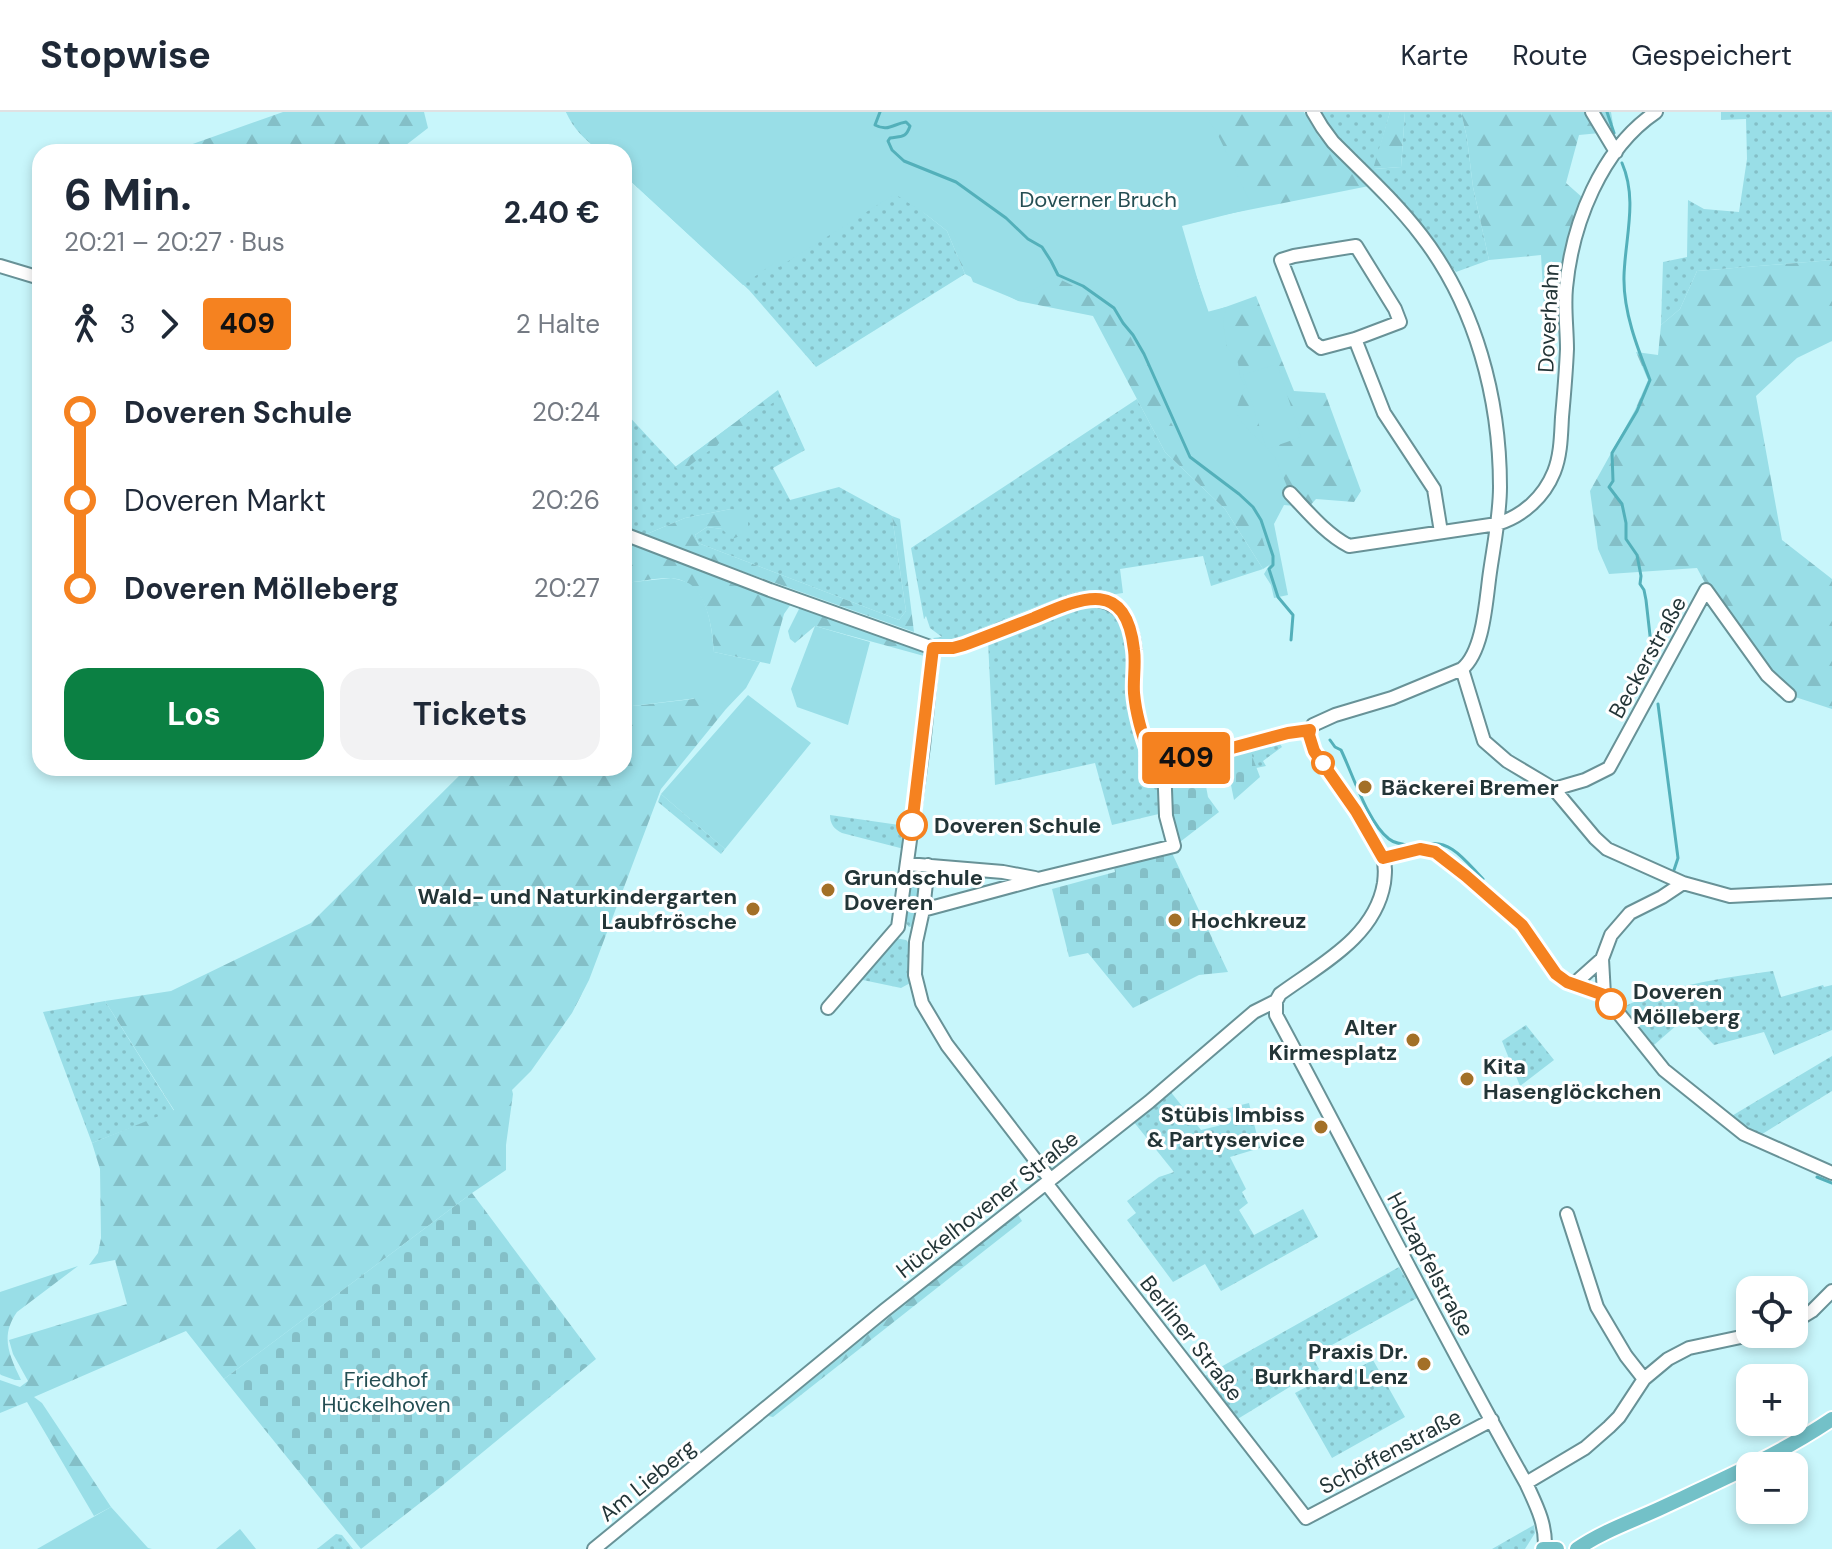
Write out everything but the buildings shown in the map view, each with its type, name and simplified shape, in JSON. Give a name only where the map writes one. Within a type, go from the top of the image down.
[{"type":"main road","points":[[1577,1549],[1600,1535],[1785,1447],[1832,1419]]},
{"type":"main road","points":[[1544,1549],[1557,1549]]},
{"type":"street","points":[[1313,112],[1333,142],[1421,235],[1461,301],[1489,382],[1499,451],[1500,490],[1476,652],[1471,661],[1462,669],[1392,698],[1313,725],[1309,735],[1314,751],[1356,811],[1383,858],[1420,849],[1435,852],[1522,925],[1556,974],[1567,982],[1604,995],[1664,1070],[1744,1134],[1832,1173]]},
{"type":"street","points":[[1592,112],[1616,152]]},
{"type":"street","name":"Doverhahn","points":[[1497,524],[1510,520],[1528,507],[1545,491],[1556,469],[1567,351],[1566,289],[1585,205],[1616,152],[1634,130],[1656,112]]},
{"type":"street","points":[[1356,246],[1400,322],[1355,339],[1321,348],[1313,342],[1281,260],[1356,246]]},
{"type":"street","points":[[0,266],[32,276]]},
{"type":"street","points":[[1355,339],[1384,413],[1434,489],[1441,532]]},
{"type":"street","points":[[1290,493],[1313,517],[1349,546],[1497,524]]},
{"type":"street","points":[[632,537],[933,648],[964,645],[1080,600],[1096,599],[1115,605],[1123,614],[1135,652],[1134,693],[1143,738],[1151,759],[1158,763],[1310,730]]},
{"type":"street","name":"Beckerstraße","points":[[1554,789],[1585,780],[1609,768],[1706,590],[1767,675],[1789,695]]},
{"type":"street","points":[[828,1008],[898,927],[933,648]]},
{"type":"street","points":[[1462,669],[1484,741],[1507,761],[1554,789],[1607,849],[1683,883],[1730,896],[1832,891]]},
{"type":"street","points":[[923,910],[1174,846],[1166,816],[1164,763]]},
{"type":"street","name":"Hückelhovener Straße","points":[[725,1442],[897,1300],[1149,1102],[1254,1012],[1276,1001],[1280,994],[1339,951],[1362,930],[1380,902],[1385,873],[1383,858]]},
{"type":"street","points":[[907,864],[1003,872],[1038,879]]},
{"type":"street","name":"Berliner Straße","points":[[928,865],[916,942],[915,975],[922,1003],[947,1045],[1048,1181],[1306,1518]]},
{"type":"street","points":[[1604,995],[1602,959],[1611,935],[1630,913],[1683,883]]},
{"type":"street","points":[[898,927],[916,942]]},
{"type":"street","points":[[1574,984],[1602,959]]},
{"type":"street","name":"Holzapfelstraße","points":[[1276,1001],[1276,1015],[1395,1244],[1526,1483],[1541,1516],[1544,1549]]},
{"type":"street","points":[[1567,1214],[1597,1307],[1626,1356],[1644,1379]]},
{"type":"street","points":[[1808,1313],[1832,1291]]},
{"type":"street","points":[[1526,1483],[1585,1448],[1624,1411],[1644,1379],[1668,1359],[1689,1348],[1736,1338]]},
{"type":"street","name":"Schöffenstraße","points":[[1306,1518],[1492,1420]]},
{"type":"street","name":"Am Lieberg","points":[[594,1549],[725,1442]]},
{"type":"green space","points":[[283,112],[424,112],[428,128],[407,144],[193,144]]},
{"type":"green space","points":[[566,112],[697,112],[894,189],[947,231],[965,274],[816,367],[749,290],[632,182],[632,144],[591,144]]},
{"type":"green space","name":"Doverner Bruch","points":[[566,112],[1203,112],[1216,131],[1253,208],[1182,226],[1207,312],[1226,307],[1223,323],[1227,348],[1237,358],[1245,387],[1238,416],[1266,447],[1243,375],[1277,364],[1301,437],[1267,449],[1275,457],[1295,506],[1284,505],[1274,524],[1288,595],[1274,598],[1264,574],[1270,564],[1258,515],[1225,485],[1183,456],[1146,360],[1114,314],[1080,289],[1055,277],[1017,300],[973,282],[953,232],[895,194],[779,267],[774,263],[743,285],[632,182],[632,144],[592,144]]},
{"type":"green space","name":"Doverner Bruch","points":[[964,112],[1304,112],[1319,137],[1369,186],[1178,224],[1209,313],[1256,296],[1294,391],[1325,393],[1361,491],[1354,502],[1316,499],[1307,509],[1292,495],[1259,525],[1271,564],[1263,569],[1225,509],[1165,452],[1093,316],[1018,301],[965,274],[947,231],[894,189]]},
{"type":"green space","points":[[1319,112],[1390,112],[1374,169],[1401,167],[1405,112],[1461,112],[1489,260],[1456,272],[1425,233],[1330,131]]},
{"type":"green space","points":[[1390,112],[1405,112],[1401,167],[1373,169]]},
{"type":"green space","points":[[1461,112],[1611,112],[1613,124],[1600,133],[1579,135],[1566,183],[1583,198],[1566,260],[1561,303],[1544,308],[1541,255],[1489,260]]},
{"type":"green space","points":[[1721,112],[1832,112],[1832,260],[1697,271],[1680,309],[1661,325],[1663,262],[1687,257],[1688,200],[1704,209],[1739,212],[1747,159],[1746,119],[1721,120]]},
{"type":"green space","points":[[1832,260],[1832,341],[1797,358],[1756,396],[1782,540],[1832,579],[1832,709],[1789,695],[1718,607],[1697,568],[1609,574],[1598,549],[1590,491],[1648,380],[1636,352],[1658,355],[1661,325],[1680,309],[1697,271]]},
{"type":"green space","points":[[778,390],[805,450],[773,468],[790,500],[839,487],[892,516],[906,611],[899,620],[698,543],[695,535],[707,527],[722,529],[731,509],[685,518],[642,536],[632,532],[632,420],[676,467]]},
{"type":"green space","points":[[771,396],[774,402],[681,472],[675,467]]},
{"type":"green space","points":[[1137,399],[1165,452],[1225,509],[1263,569],[1211,586],[1203,556],[1120,569],[1123,593],[1109,595],[1105,590],[1074,592],[979,629],[985,633],[962,642],[937,642],[933,638],[942,637],[930,628],[926,616],[924,619],[911,548]]},
{"type":"green space","points":[[731,509],[748,516],[748,533],[732,539],[722,529],[707,527],[695,535],[698,543],[899,620],[906,611],[892,516],[900,519],[914,632],[642,536],[685,518]]},
{"type":"green space","points":[[632,541],[930,652],[924,656],[815,626],[795,643],[788,631],[800,607],[791,604],[784,614],[770,664],[714,652],[709,616],[699,594],[681,580],[632,582]]},
{"type":"green space","points":[[671,578],[690,584],[701,597],[708,615],[714,652],[760,662],[746,688],[726,709],[698,698],[632,706],[632,582]]},
{"type":"green space","points":[[1105,590],[1109,595],[1086,594],[985,633],[978,632],[1074,592]]},
{"type":"green space","points":[[1083,602],[1108,605],[1124,624],[1130,649],[1130,690],[1161,769],[1163,813],[1112,825],[1095,763],[995,785],[988,641]]},
{"type":"green space","points":[[815,626],[870,642],[848,725],[797,707],[791,689]]},
{"type":"green space","points":[[732,677],[726,709],[661,789],[589,980],[572,1013],[531,1071],[512,1090],[506,1170],[224,1379],[186,1331],[34,1397],[42,1403],[111,1507],[94,1516],[27,1402],[0,1413],[0,1380],[20,1387],[28,1381],[9,1340],[127,1304],[115,1260],[89,1265],[98,1253],[101,1238],[100,1169],[92,1143],[174,1110],[105,1001],[171,991],[311,923],[459,776],[632,776],[632,706],[693,699]]},
{"type":"green space","points":[[748,695],[811,743],[725,849],[661,794]]},
{"type":"green space","points":[[1285,740],[1280,744],[1282,747],[1263,761],[1266,766],[1256,768],[1249,748]]},
{"type":"green space","points":[[1249,748],[1260,777],[1234,800],[1225,755]]},
{"type":"green space","points":[[1201,759],[1208,797],[1219,812],[1176,845],[1170,810],[1169,774],[1181,763]]},
{"type":"green space","points":[[661,794],[725,849],[721,854],[658,802]]},
{"type":"green space","points":[[830,815],[906,826],[904,849],[842,833],[833,826]]},
{"type":"green space","points":[[1172,853],[1228,972],[1199,975],[1133,1008],[1088,953],[1069,957],[1052,889],[1115,872],[1114,866]]},
{"type":"green space","points":[[915,870],[922,873],[916,922],[909,927],[905,922],[910,876]]},
{"type":"green space","points":[[895,938],[906,940],[911,946],[914,981],[901,988],[858,979]]},
{"type":"green space","points":[[1773,971],[1781,997],[1832,985],[1832,1030],[1774,1055],[1764,1032],[1714,1045],[1692,1022],[1678,1024],[1654,1045],[1623,1007],[1678,988]]},
{"type":"green space","points":[[105,1001],[174,1111],[92,1143],[43,1012]]},
{"type":"green space","points":[[1526,1025],[1554,1060],[1520,1086],[1502,1041]]},
{"type":"green space","points":[[1832,1056],[1832,1091],[1759,1136],[1730,1117]]},
{"type":"green space","points":[[1170,1091],[1201,1130],[1230,1123],[1225,1109],[1249,1103],[1260,1148],[1230,1157],[1246,1189],[1242,1192],[1248,1203],[1239,1210],[1254,1235],[1303,1209],[1318,1237],[1221,1291],[1205,1264],[1173,1282],[1127,1220],[1136,1213],[1127,1201],[1159,1177],[1174,1172],[1133,1121]]},
{"type":"green space","name":"Friedhof Hückelhoven","points":[[472,1193],[596,1359],[361,1549],[224,1379]]},
{"type":"green space","points":[[1017,1213],[1022,1221],[773,1417],[768,1416]]},
{"type":"green space","points":[[78,1266],[17,1312],[9,1329],[8,1346],[21,1380],[1,1375],[0,1292]]},
{"type":"green space","points":[[1399,1267],[1417,1298],[1312,1356],[1319,1369],[1236,1420],[1203,1377]]},
{"type":"green space","points":[[1373,1360],[1405,1417],[1332,1458],[1295,1393],[1325,1377],[1329,1384]]},
{"type":"green space","points":[[725,1448],[727,1450],[645,1518],[642,1516]]},
{"type":"green space","points":[[111,1507],[152,1549],[37,1549]]},
{"type":"green space","points":[[1534,1525],[1535,1533],[1525,1549],[1492,1549]]},
{"type":"green space","points":[[240,1529],[256,1549],[216,1549]]},
{"type":"green space","points":[[336,1534],[342,1535],[353,1549],[317,1549]]},
{"type":"waterway","points":[[880,112],[875,125],[887,128],[906,122],[910,126],[905,135],[888,141],[892,150],[904,161],[956,182],[1042,247],[1058,275],[1083,286],[1114,308],[1144,354],[1190,457],[1239,494],[1261,520],[1273,556],[1273,565],[1269,569],[1278,597],[1293,615],[1291,640]]},
{"type":"waterway","points":[[1607,112],[1614,133]]},
{"type":"waterway","points":[[1622,163],[1630,205],[1624,289],[1628,316],[1650,380],[1637,411],[1612,453],[1613,481],[1609,487],[1622,504],[1626,539],[1637,555],[1653,662]]},
{"type":"waterway","points":[[1658,704],[1678,858],[1674,870]]},
{"type":"waterway","points":[[1330,740],[1341,750],[1381,832],[1394,842],[1414,846]]},
{"type":"waterway","points":[[1425,845],[1450,848],[1483,879]]},
{"type":"waterway","points":[[1817,1177],[1832,1183]]},
{"type":"bus line","name":"409","points":[[912,825],[933,648],[964,645],[1080,600],[1102,600],[1121,611],[1131,634],[1135,652],[1134,693],[1143,738],[1151,759],[1164,763],[1310,730],[1314,751],[1356,811],[1383,858],[1420,849],[1435,852],[1522,925],[1556,974],[1567,982],[1604,995],[1611,1004]]},
{"type":"place","name":"Bäckerei Bremer","points":[[1365,787]]},
{"type":"place","name":"Doveren Schule","points":[[912,825]]},
{"type":"place","name":"Grundschule Doveren","points":[[828,890]]},
{"type":"place","name":"Wald- und Naturkindergarten Laubfrösche","points":[[753,909]]},
{"type":"place","name":"Hochkreuz","points":[[1175,920]]},
{"type":"place","name":"Doveren Mölleberg","points":[[1611,1004]]},
{"type":"place","name":"Alter Kirmesplatz","points":[[1413,1040]]},
{"type":"place","name":"Kita Hasenglöckchen","points":[[1467,1079]]},
{"type":"place","name":"Stübis Imbiss & Partyservice","points":[[1321,1127]]},
{"type":"place","name":"Praxis Dr. Burkhard Lenz","points":[[1424,1364]]}]
